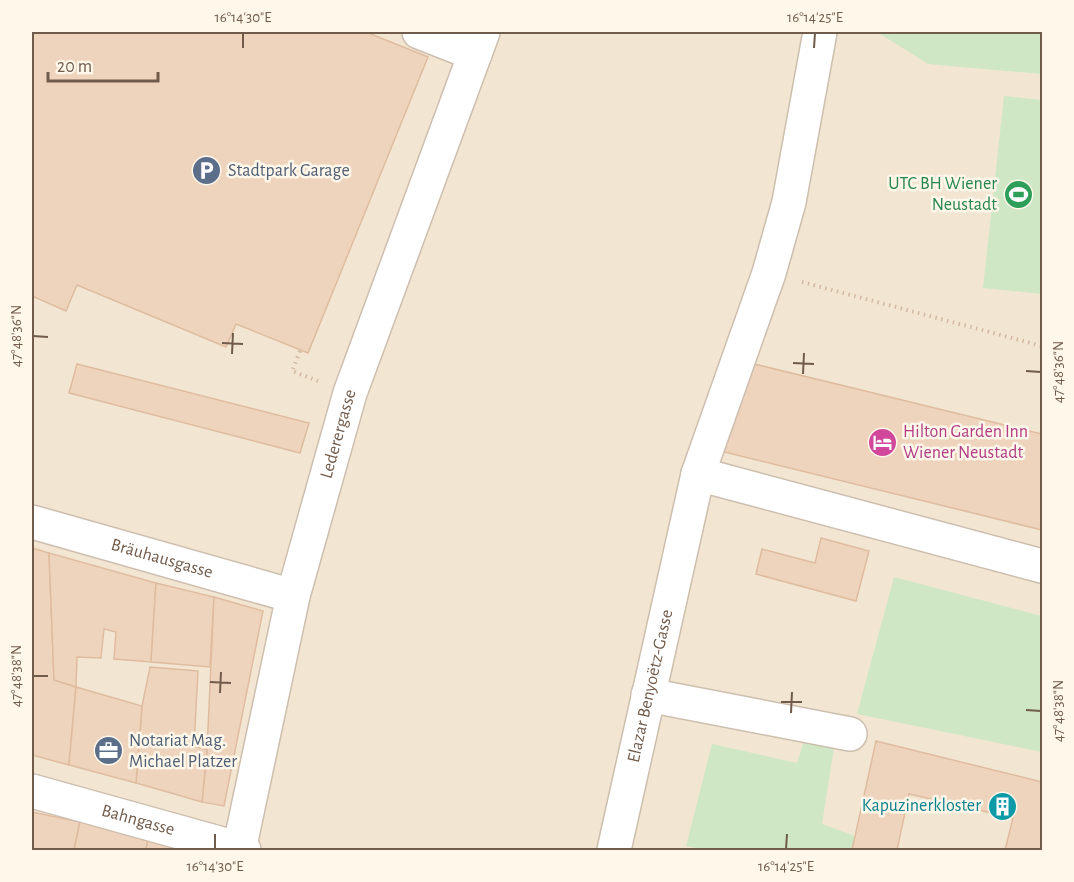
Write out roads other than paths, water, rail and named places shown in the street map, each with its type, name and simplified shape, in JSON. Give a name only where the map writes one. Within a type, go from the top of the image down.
[{"type":"street","points":[[419,32],[479,43]]},
{"type":"street","name":"Elazar Benyoëtz-Gasse","points":[[614,850],[698,474],[769,273],[789,202],[819,32]]},
{"type":"street","name":"Lederergasse","points":[[241,850],[293,596],[350,393],[479,43]]},
{"type":"street","points":[[698,474],[1042,566]]},
{"type":"street","name":"Bräuhausgasse","points":[[32,522],[293,596]]},
{"type":"street","points":[[648,695],[850,734]]},
{"type":"street","name":"Bahngasse","points":[[32,791],[241,850]]},
{"type":"place","name":"Stadtpark Garage","points":[[207,171]]},
{"type":"place","name":"UTC BH Wiener Neustadt","points":[[1018,194]]},
{"type":"place","name":"Hilton Garden Inn Wiener Neustadt","points":[[882,442]]},
{"type":"place","name":"Notariat Mag. Michael Platzer","points":[[108,751]]},
{"type":"place","name":"Kapuzinerkloster","points":[[1002,806]]}]
